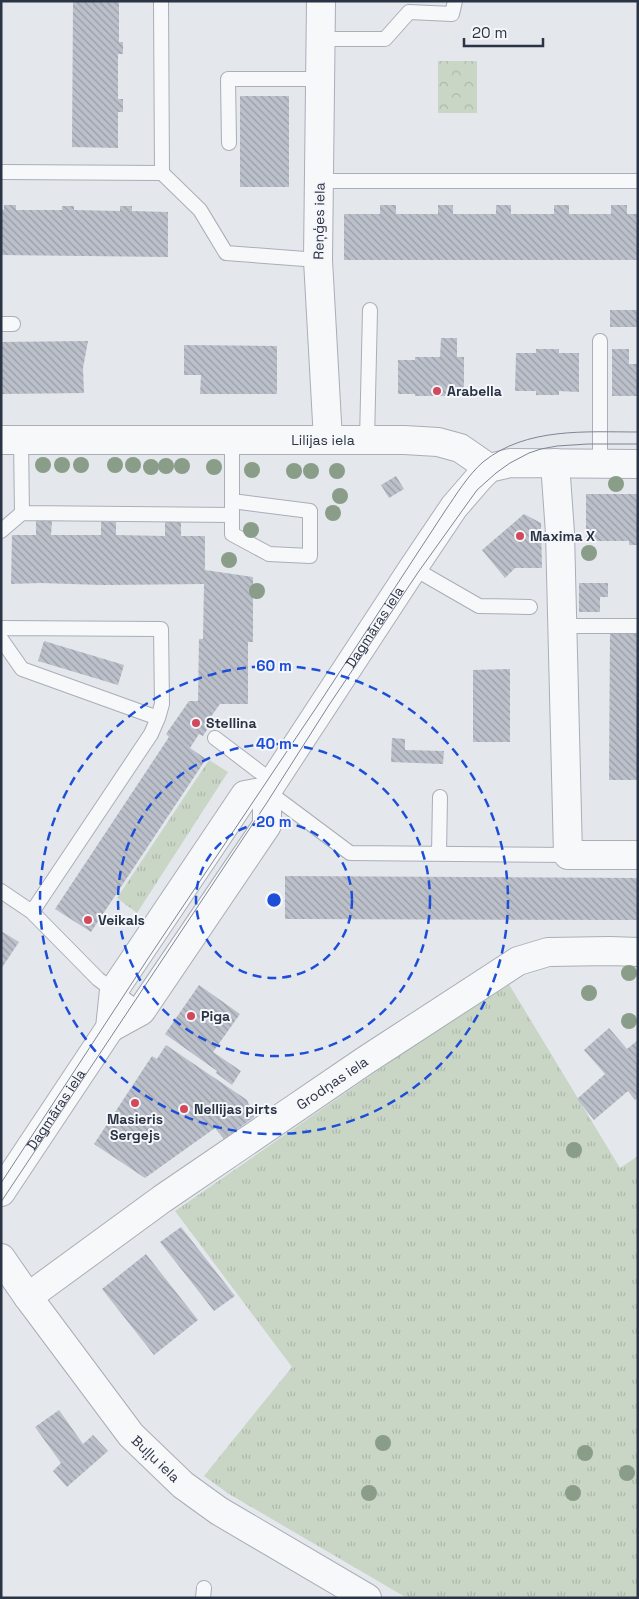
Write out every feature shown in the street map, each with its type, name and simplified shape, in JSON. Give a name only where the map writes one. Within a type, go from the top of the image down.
[{"type":"street","name":"Reņģes iela","points":[[321,1],[318,260],[328,440]]},
{"type":"street","name":"Lilijas iela","points":[[11,440],[367,440],[438,442],[460,448],[489,468]]},
{"type":"street","points":[[489,468],[510,463],[638,464]]},
{"type":"street","points":[[555,463],[560,524],[568,855],[638,855]]},
{"type":"street","name":"Dagmāras iela","points":[[110,1028],[141,1011],[267,825],[270,786],[454,508],[489,468]]},
{"type":"street","name":"Dagmāras iela","points":[[1,1192],[110,1028],[114,990],[245,795],[270,786]]},
{"type":"street","name":"Grodņas iela","points":[[28,1297],[162,1199],[366,1060],[518,961],[548,952],[638,952]]},
{"type":"street","name":"Buļļu iela","points":[[1,1258],[131,1435],[183,1485],[219,1512],[367,1598]]},
{"type":"lane","points":[[162,1],[162,173]]},
{"type":"lane","points":[[321,38],[385,39],[409,12],[452,14],[455,1]]},
{"type":"lane","points":[[229,142],[228,79],[321,79]]},
{"type":"lane","points":[[1,172],[162,173],[200,210],[226,253],[318,260]]},
{"type":"lane","points":[[320,181],[638,181]]},
{"type":"lane","points":[[367,440],[370,310]]},
{"type":"lane","points":[[600,341],[600,464]]},
{"type":"lane","points":[[11,440],[22,513]]},
{"type":"lane","points":[[1,531],[22,513],[232,508],[310,511],[310,556],[269,554],[232,534],[232,508],[232,441]]},
{"type":"lane","points":[[413,568],[479,606],[530,607]]},
{"type":"lane","points":[[562,626],[638,626]]},
{"type":"lane","points":[[1,628],[162,629],[162,704],[151,734],[32,912]]},
{"type":"lane","points":[[1,639],[22,669],[158,718]]},
{"type":"lane","points":[[215,738],[350,853],[568,855]]},
{"type":"lane","points":[[438,854],[440,797]]},
{"type":"lane","points":[[1,891],[32,912],[98,979],[141,1011]]},
{"type":"green space","points":[[438,61],[477,61],[477,113],[438,113]]},
{"type":"green space","points":[[209,760],[228,772],[137,913],[117,898]]},
{"type":"green space","points":[[507,981],[620,1168],[638,1156],[638,1598],[407,1598],[229,1494],[204,1476],[292,1367],[175,1211]]},
{"type":"building","points":[[73,1],[119,1],[119,42],[123,42],[123,54],[118,54],[118,99],[123,99],[123,112],[118,112],[118,148],[72,147]]},
{"type":"building","points":[[240,96],[289,96],[289,187],[240,187]]},
{"type":"building","points":[[4,205],[16,205],[16,210],[62,210],[62,206],[74,206],[74,210],[120,211],[120,206],[132,206],[132,211],[168,212],[168,257],[1,255],[1,209],[4,210]]},
{"type":"building","points":[[380,205],[396,205],[396,214],[438,214],[438,205],[453,205],[453,214],[496,214],[496,205],[511,205],[511,214],[554,214],[554,205],[569,205],[569,214],[611,214],[611,205],[627,205],[627,214],[638,214],[638,260],[344,260],[344,214],[380,214]]},
{"type":"building","points":[[610,310],[638,310],[638,327],[610,327]]},
{"type":"building","points":[[441,338],[457,338],[457,357],[464,357],[464,396],[398,394],[398,360],[415,360],[415,357],[440,357]]},
{"type":"building","points":[[88,341],[83,368],[84,393],[1,394],[1,342]]},
{"type":"building","points":[[184,345],[277,346],[277,394],[200,394],[201,375],[184,375]]},
{"type":"building","points":[[536,349],[559,349],[559,353],[579,353],[579,392],[559,391],[559,395],[536,395],[536,391],[515,391],[516,353],[536,353]]},
{"type":"building","points":[[612,349],[629,349],[629,364],[638,364],[638,396],[612,396]]},
{"type":"building","points":[[396,476],[404,489],[389,498],[381,485]]},
{"type":"building","points":[[586,494],[638,494],[638,545],[629,545],[629,541],[586,541]]},
{"type":"building","name":"Maxima X","points":[[524,514],[541,523],[542,568],[515,568],[505,578],[482,550]]},
{"type":"building","points":[[165,520],[181,520],[181,536],[205,536],[205,570],[253,577],[253,642],[248,642],[248,704],[220,704],[207,722],[210,725],[203,736],[199,734],[190,748],[206,759],[91,932],[55,909],[169,737],[166,734],[189,701],[198,701],[199,639],[203,639],[204,584],[11,584],[12,535],[36,535],[36,521],[52,521],[51,535],[101,535],[101,522],[116,522],[116,535],[165,536]]},
{"type":"building","points":[[579,583],[608,583],[608,597],[600,597],[600,612],[579,612]]},
{"type":"building","points":[[610,633],[638,634],[638,780],[609,780]]},
{"type":"building","points":[[44,641],[124,665],[118,685],[38,661]]},
{"type":"building","points":[[510,669],[510,742],[473,742],[473,670]]},
{"type":"building","points":[[392,738],[405,739],[405,750],[444,751],[443,764],[391,762]]},
{"type":"building","points":[[285,876],[638,878],[638,920],[285,919]]},
{"type":"building","points":[[1,931],[19,942],[1,969]]},
{"type":"building","points":[[199,985],[240,1014],[213,1052],[241,1071],[232,1085],[216,1073],[217,1071],[165,1034]]},
{"type":"building","points":[[609,1028],[627,1049],[638,1040],[638,1097],[635,1100],[628,1091],[594,1120],[577,1099],[605,1074],[584,1050]]},
{"type":"building","name":"Nellijas pirts","points":[[166,1045],[247,1100],[254,1117],[224,1139],[215,1128],[145,1178],[94,1144],[152,1056],[157,1059]]},
{"type":"building","points":[[181,1227],[235,1296],[214,1311],[160,1242]]},
{"type":"building","points":[[146,1254],[198,1320],[154,1355],[102,1289]]},
{"type":"building","points":[[59,1410],[83,1444],[93,1435],[108,1451],[67,1487],[53,1471],[61,1463],[35,1427]]},
{"type":"tram line","points":[[1,1183],[462,485],[472,473],[483,462],[500,451],[537,437],[577,432],[638,432]]},
{"type":"tram line","points":[[1,1202],[266,804],[329,705],[419,571],[477,490],[510,463],[541,449],[588,444],[638,444]]},
{"type":"place","name":"Arabella","points":[[437,391]]},
{"type":"place","name":"Maxima X","points":[[520,536]]},
{"type":"place","name":"Stellina","points":[[196,723]]},
{"type":"place","name":"Veikals","points":[[88,920]]},
{"type":"place","name":"Piga","points":[[191,1016]]},
{"type":"place","name":"Masieris Sergejs","points":[[135,1103]]},
{"type":"place","name":"Nellijas pirts","points":[[184,1109]]}]
